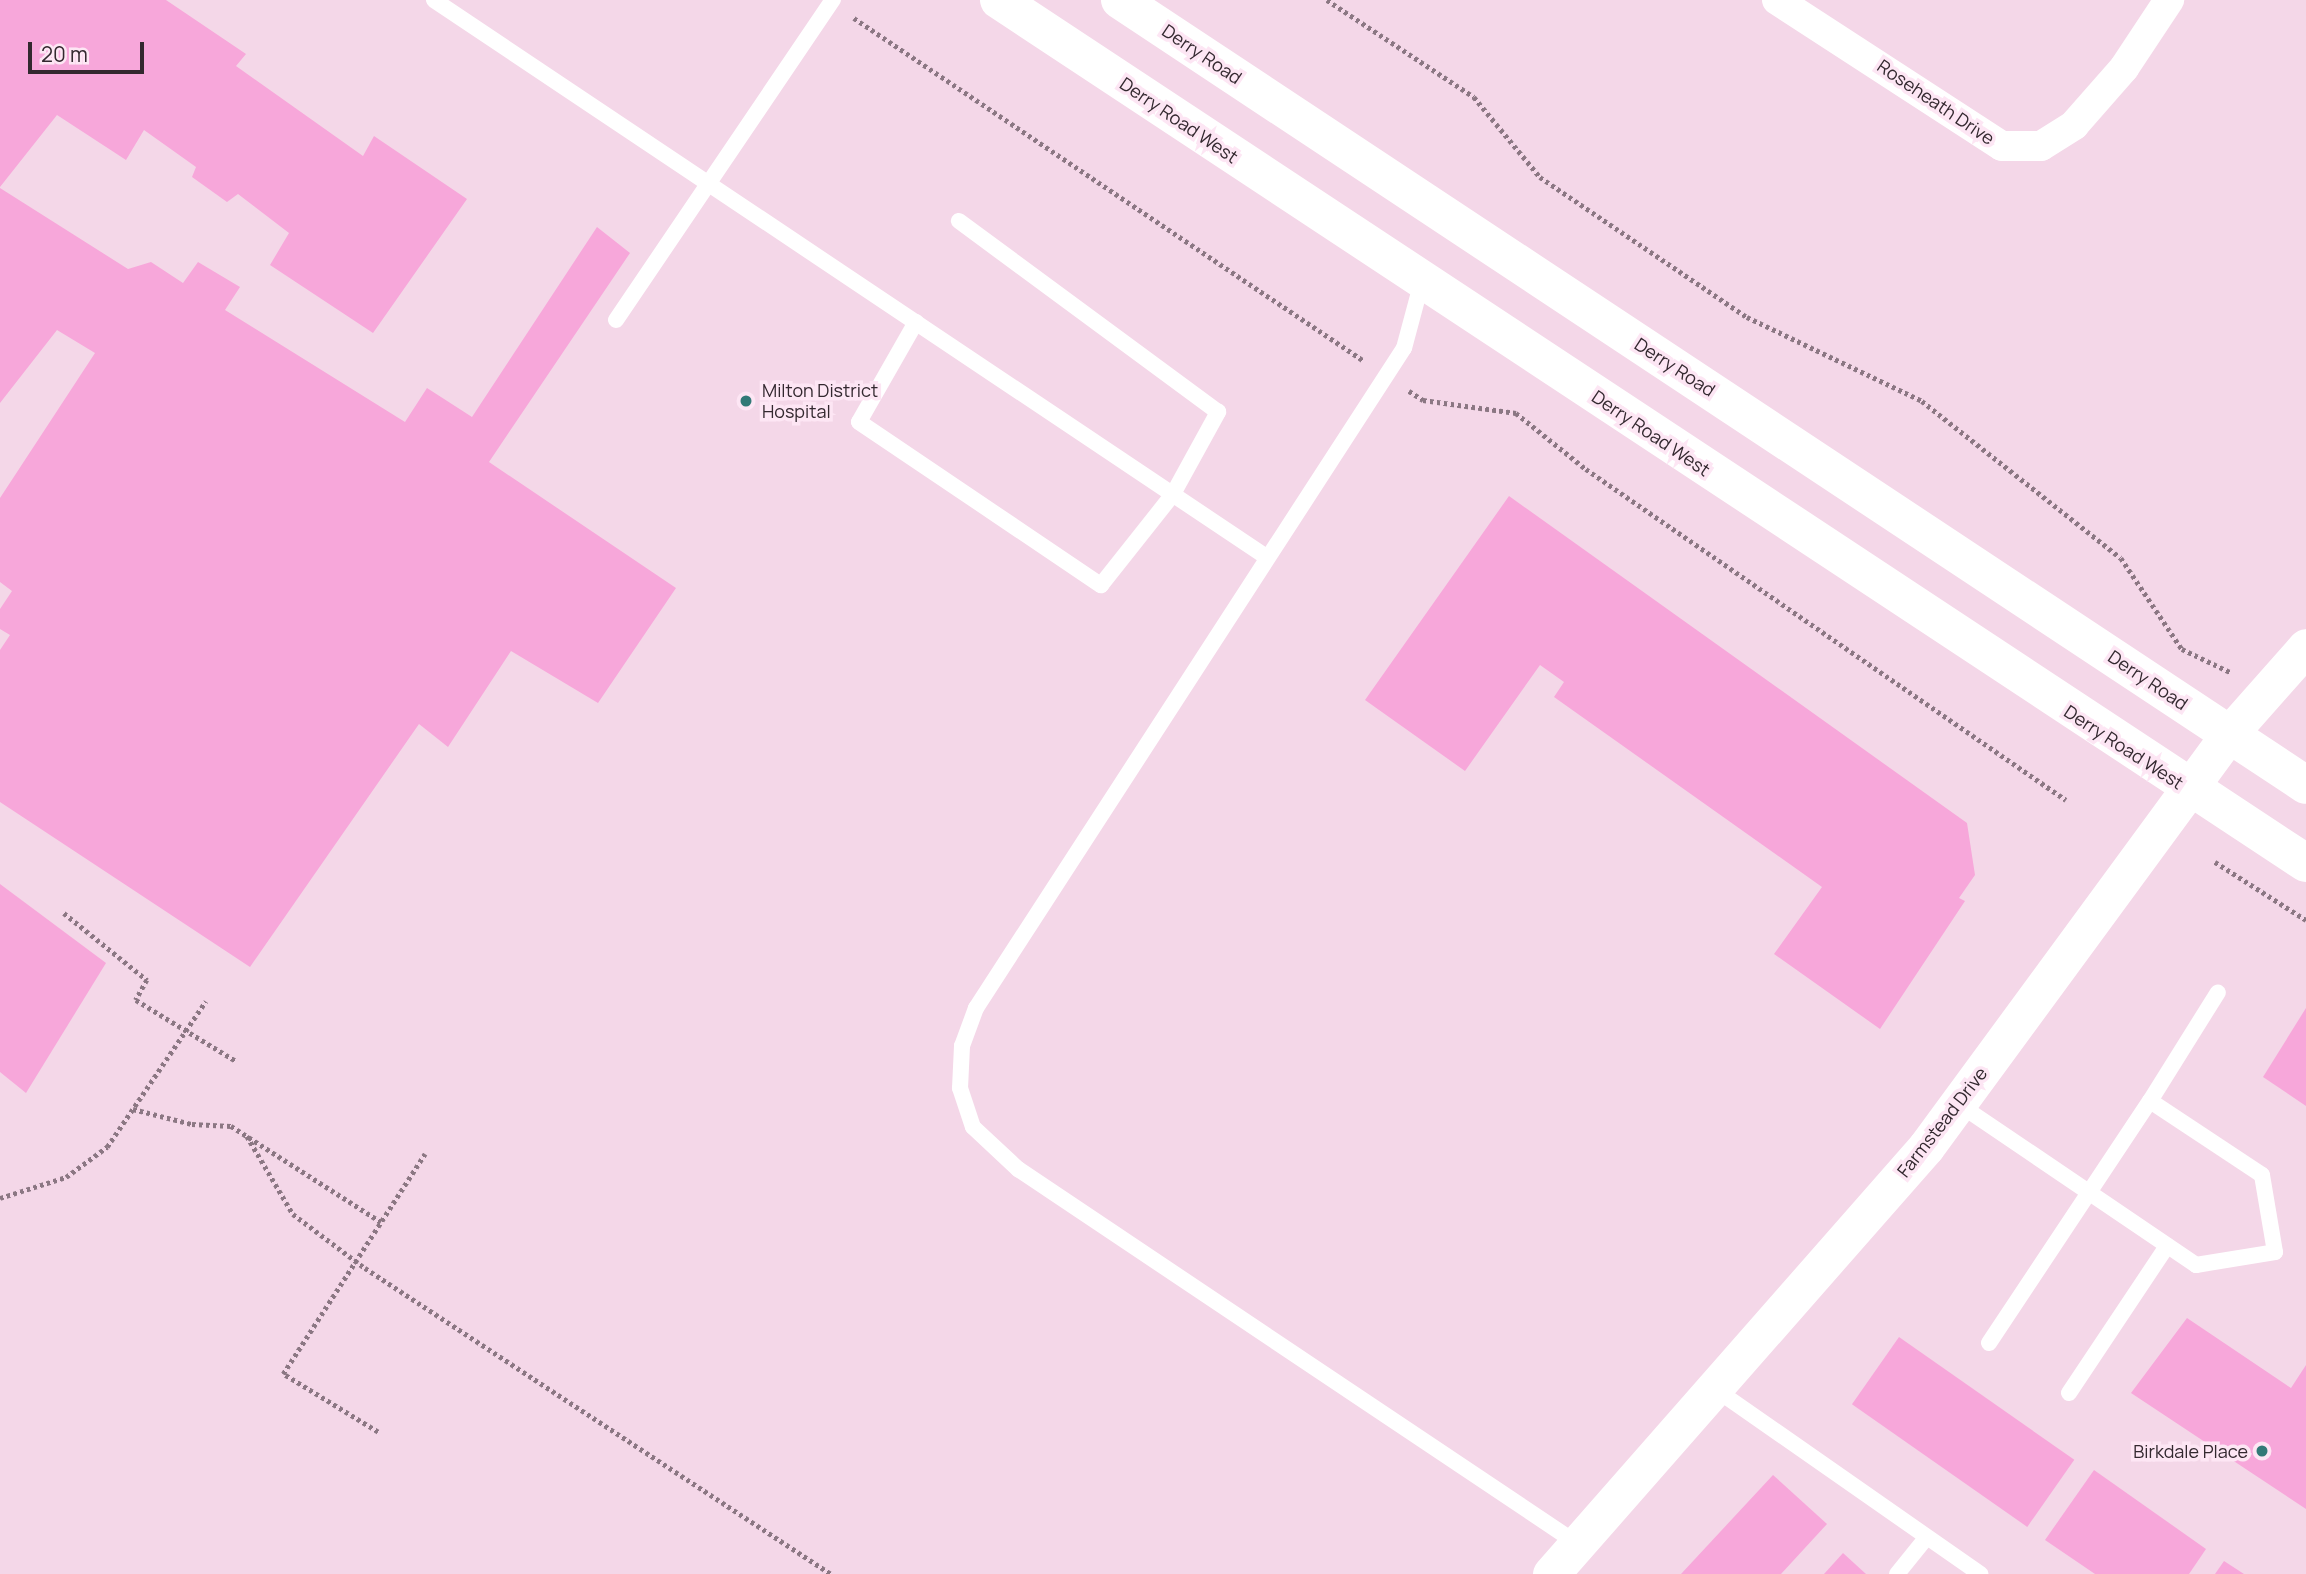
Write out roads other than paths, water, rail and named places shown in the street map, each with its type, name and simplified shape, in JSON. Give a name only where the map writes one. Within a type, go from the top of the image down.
[{"type":"main road","name":"Derry Road West","points":[[999,0],[2189,789],[2306,863]]},
{"type":"main road","name":"Derry Road","points":[[1120,0],[2230,734]]},
{"type":"main road","points":[[2230,734],[2306,785]]},
{"type":"street","name":"Roseheath Drive","points":[[1777,0],[2002,146],[2041,146],[2074,125],[2124,68],[2169,0]]},
{"type":"street","name":"Farmstead Drive","points":[[1551,1574],[1718,1391],[1957,1103],[2230,734],[2306,647]]},
{"type":"lane","points":[[434,0],[1265,556]]},
{"type":"lane","points":[[616,320],[832,1]]},
{"type":"lane","points":[[916,322],[859,422],[1101,585],[1173,495],[1218,412],[959,222]]},
{"type":"lane","points":[[1422,281],[1404,348],[1265,556],[976,1008],[962,1046],[961,1102],[973,1127],[1018,1169],[1578,1544]]},
{"type":"lane","points":[[1989,1343],[2087,1190],[2150,1101],[2218,992]]},
{"type":"lane","points":[[1957,1103],[2196,1265],[2275,1252],[2262,1175],[2150,1101]]},
{"type":"lane","points":[[2069,1393],[2167,1246]]},
{"type":"lane","points":[[1718,1391],[1980,1574]]},
{"type":"lane","points":[[1897,1574],[1926,1538]]},
{"type":"place","name":"Milton District Hospital","points":[[746,401]]},
{"type":"place","name":"Birkdale Place","points":[[2262,1451]]}]
